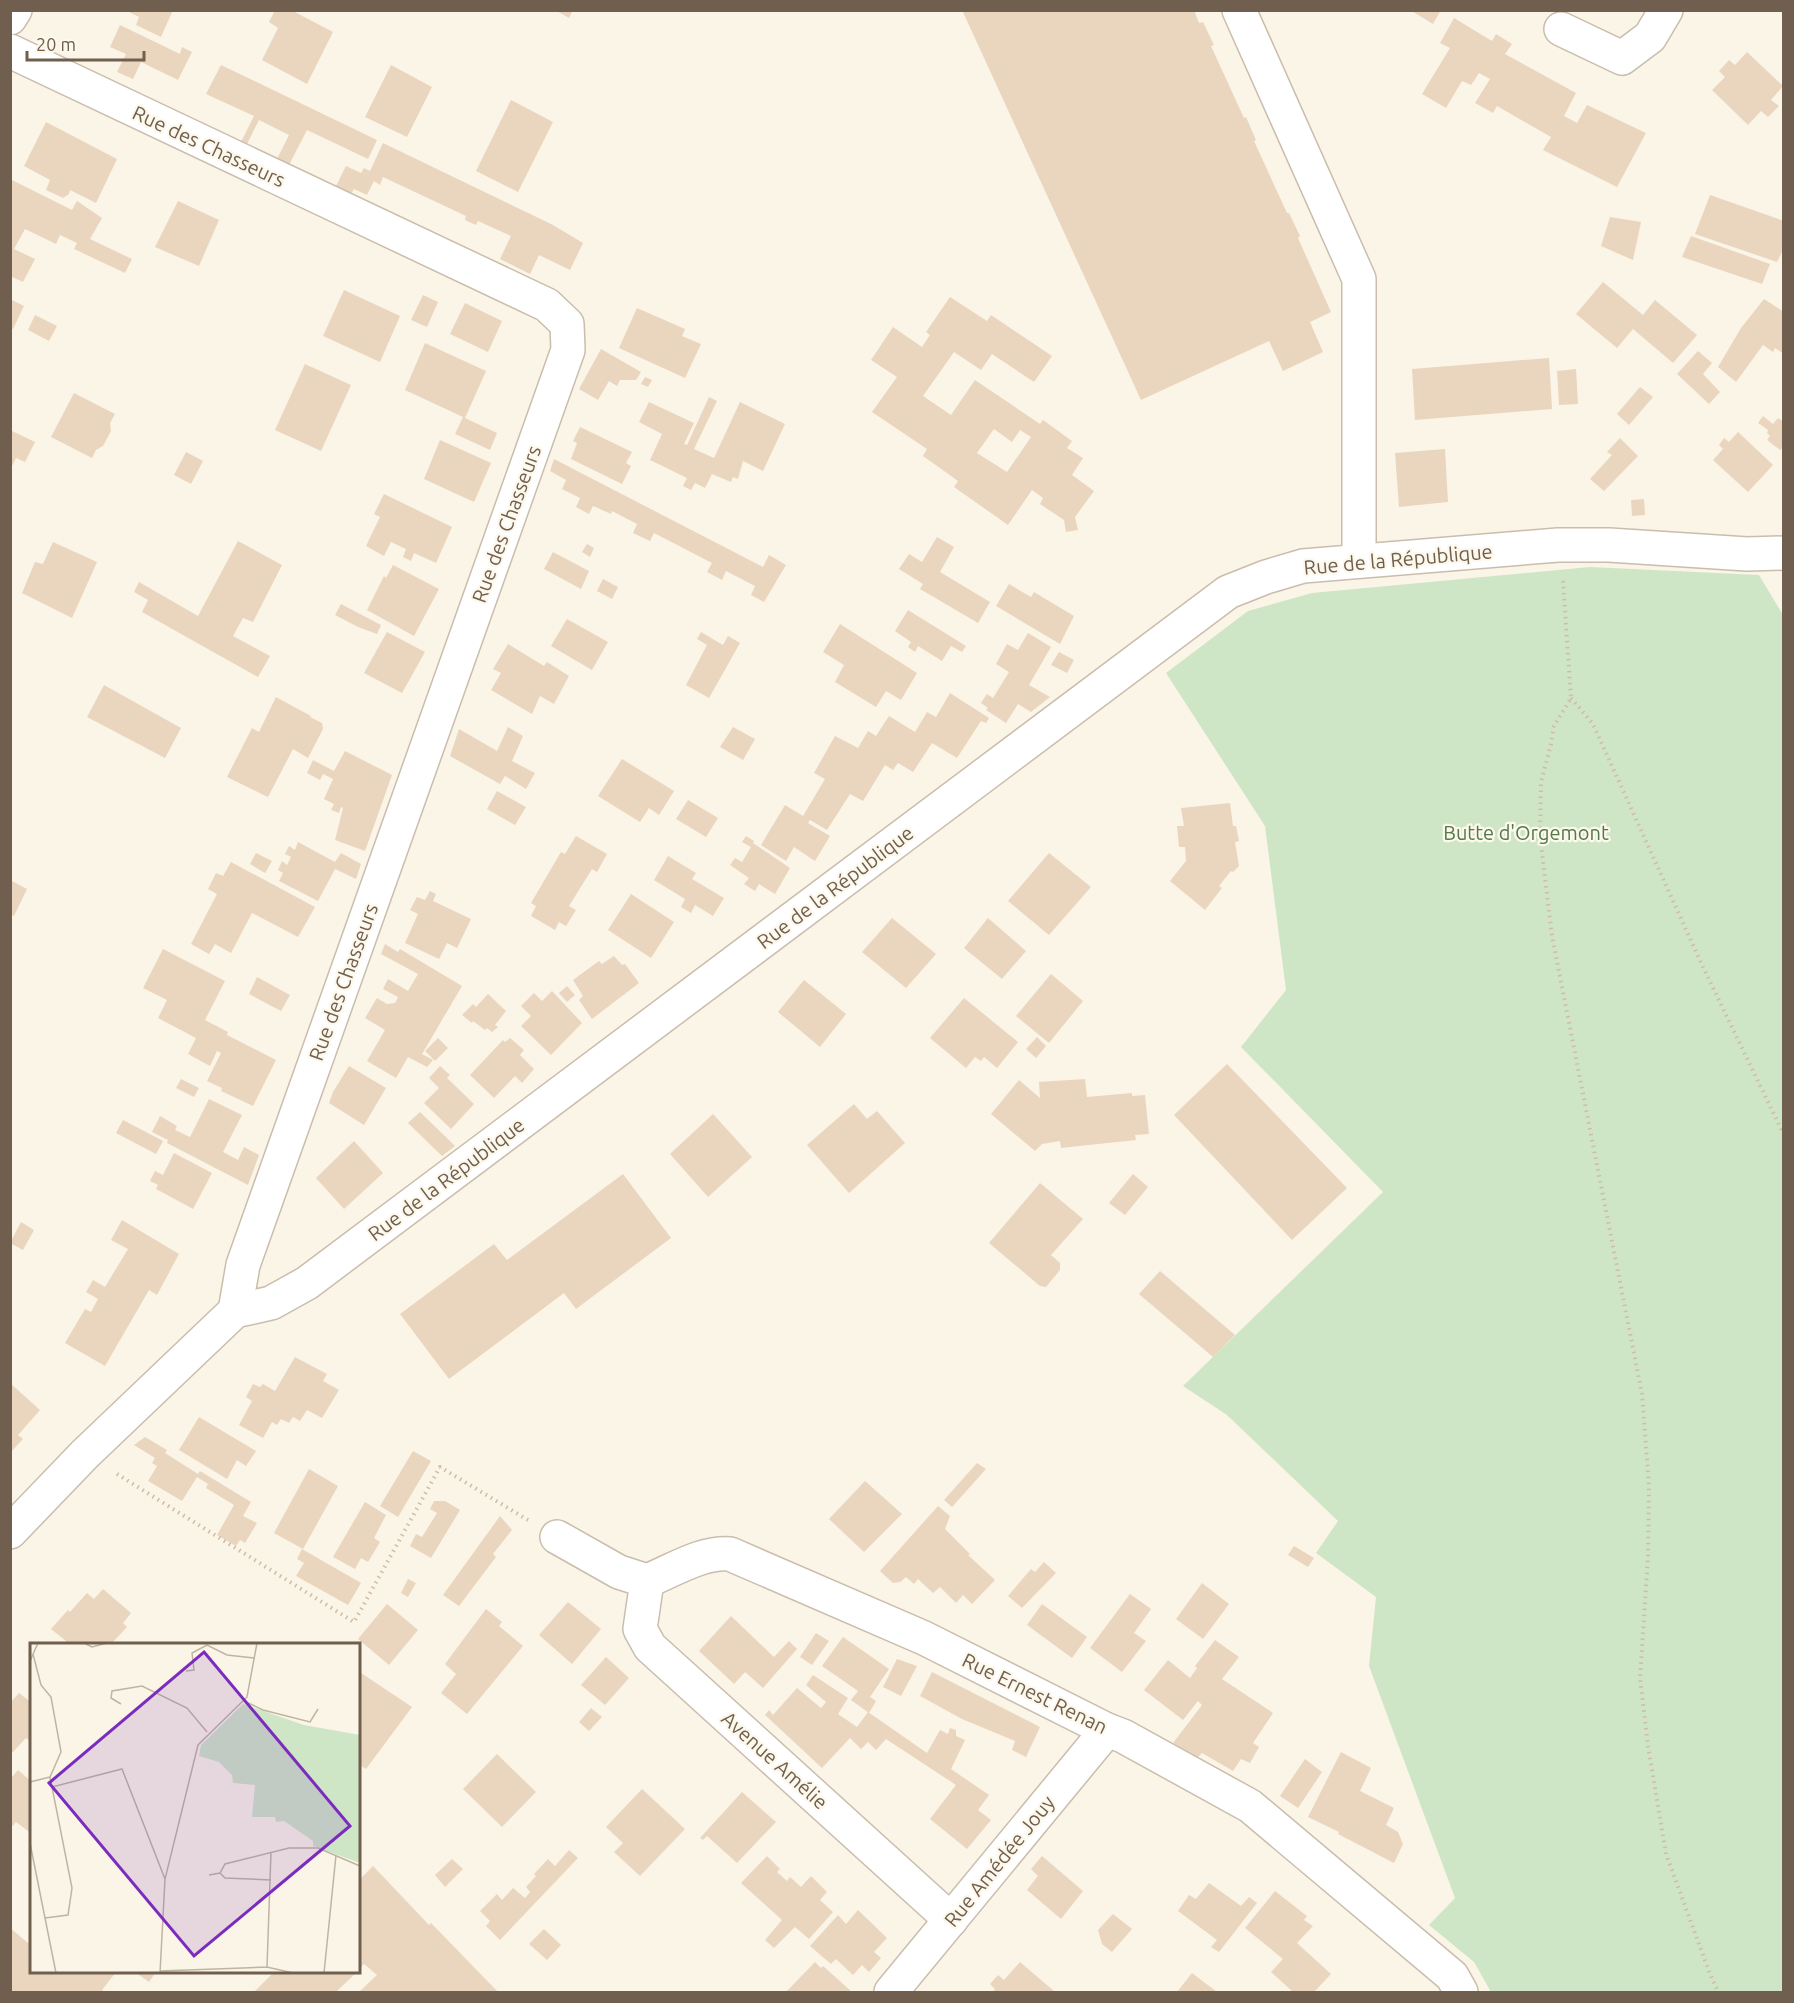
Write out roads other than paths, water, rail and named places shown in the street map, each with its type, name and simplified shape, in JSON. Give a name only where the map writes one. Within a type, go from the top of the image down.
[{"type":"street","points":[[10,18],[15,10]]},
{"type":"street","points":[[1239,10],[1359,279],[1359,561]]},
{"type":"street","points":[[1562,28],[1622,58],[1650,38],[1666,10]]},
{"type":"street","name":"Rue des Chasseurs","points":[[10,51],[547,305],[567,324],[568,350],[243,1265],[235,1311]]},
{"type":"street","name":"Rue de la République","points":[[235,1311],[271,1303],[308,1283],[1228,592],[1303,566],[1558,545],[1609,545],[1747,554],[1784,553]]},
{"type":"street","points":[[10,1532],[85,1454],[235,1311]]},
{"type":"street","points":[[557,1537],[619,1572],[647,1581]]},
{"type":"street","name":"Rue Ernest Renan","points":[[647,1581],[704,1556],[717,1553],[730,1554],[924,1638],[1123,1736],[1250,1806],[1452,1976],[1461,1992]]},
{"type":"street","name":"Avenue Amélie","points":[[647,1581],[640,1629],[650,1647],[951,1920]]},
{"type":"street","name":"Rue Amédée Jouy","points":[[891,1992],[1107,1730]]},
{"type":"park label","name":"Butte d'Orgemont","points":[[1526,832]]}]
